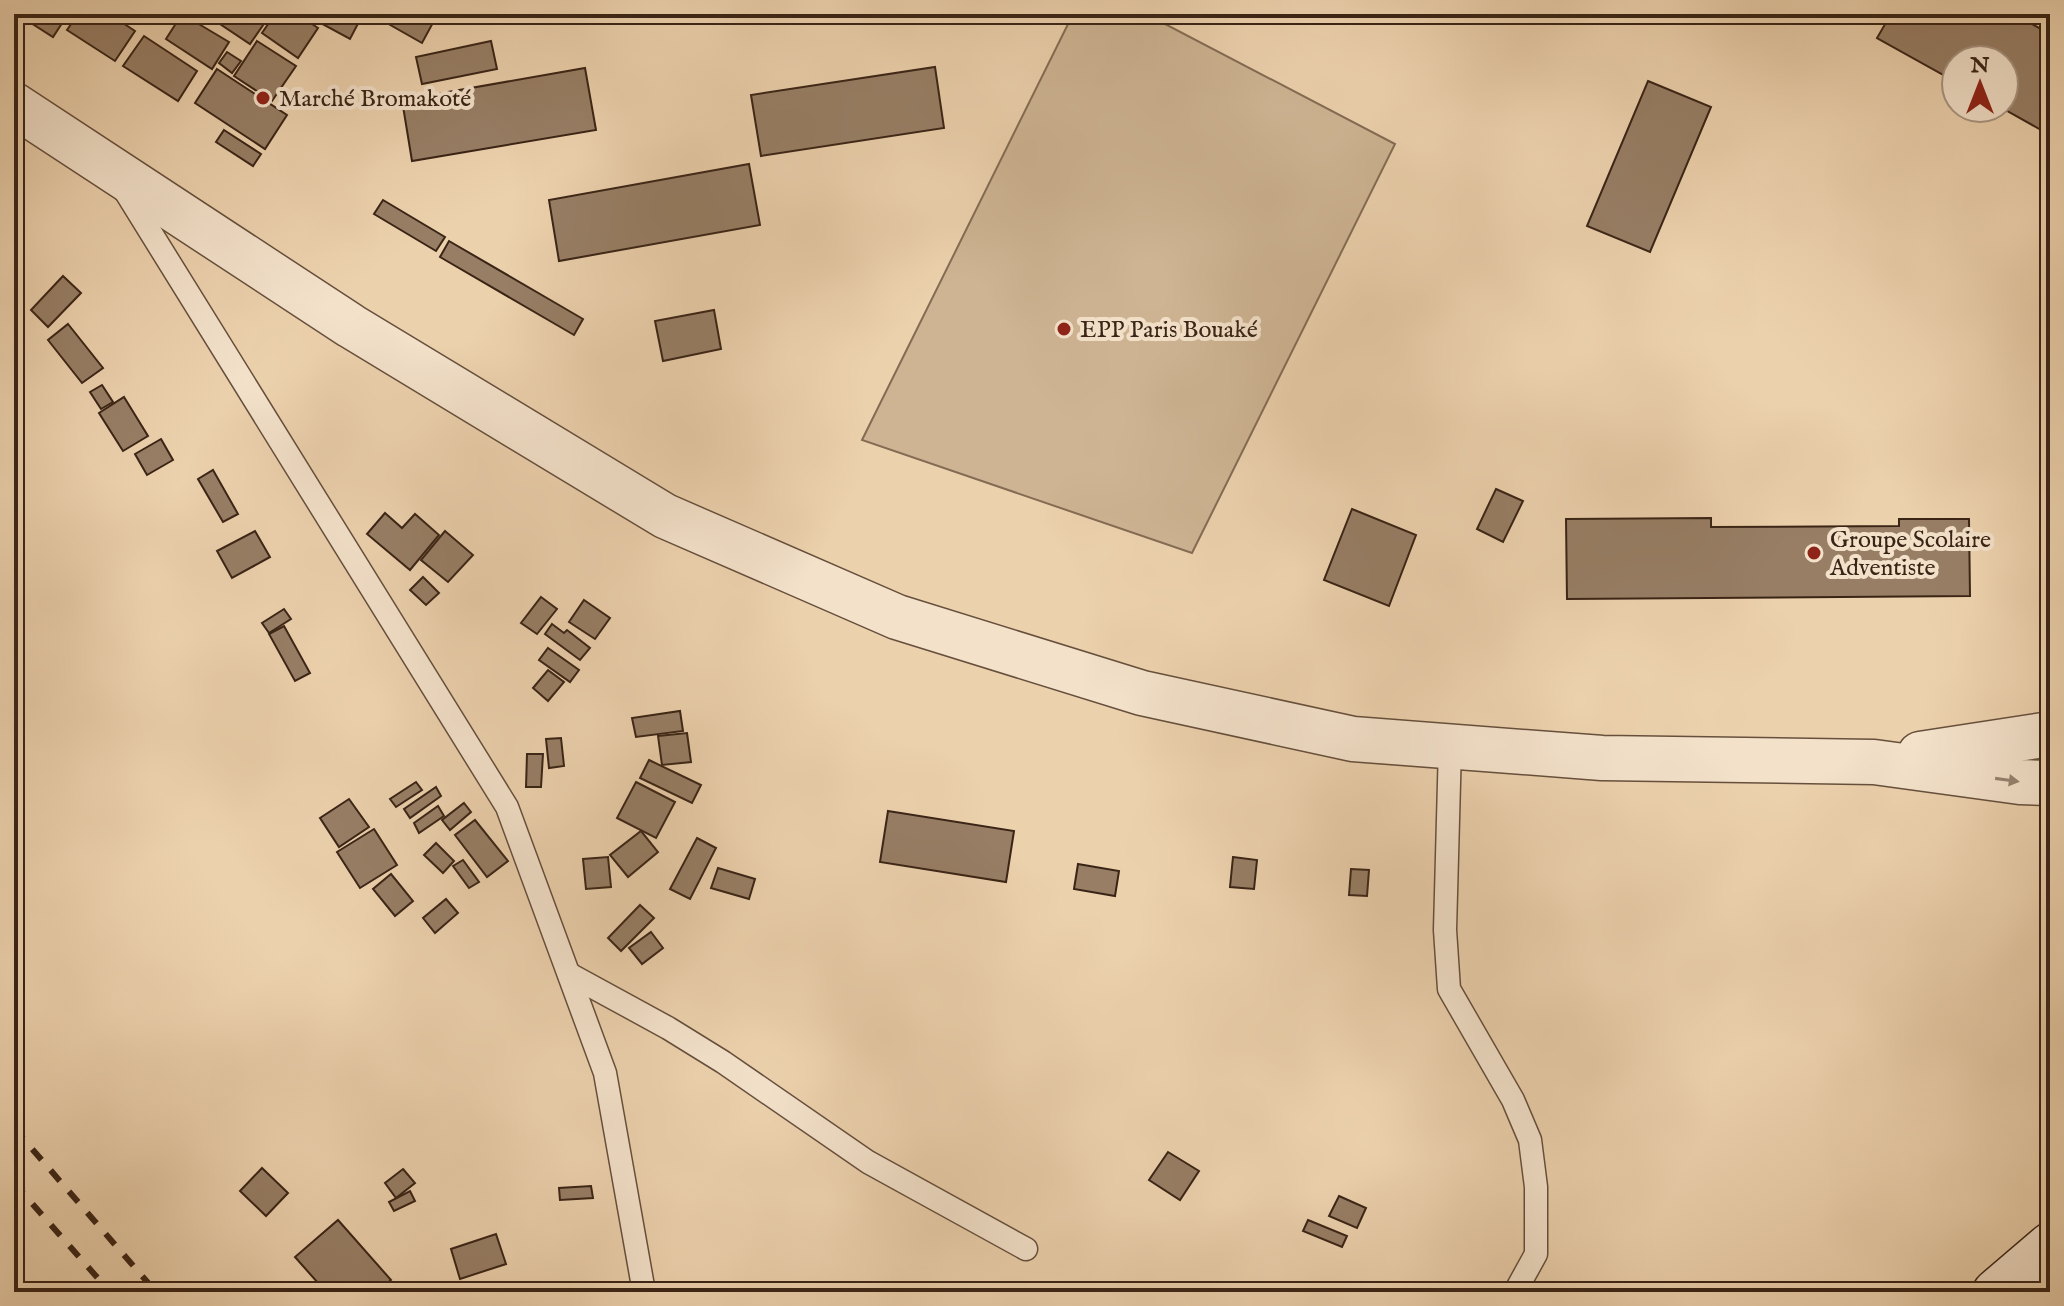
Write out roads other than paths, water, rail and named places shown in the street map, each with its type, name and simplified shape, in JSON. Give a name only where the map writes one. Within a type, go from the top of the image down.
[{"type":"street","points":[[14,105],[351,326],[665,516],[897,617],[1142,693],[1353,739],[1602,758],[1874,762],[2020,782],[2050,783]]},
{"type":"street","points":[[1874,762],[2050,734]]},
{"type":"street","points":[[1995,1292],[2050,1245]]},
{"type":"lane","points":[[112,169],[507,807],[605,1073],[644,1292]]},
{"type":"lane","points":[[1450,746],[1445,930],[1449,989],[1513,1100],[1530,1140],[1536,1187],[1536,1254],[1515,1292]]},
{"type":"lane","points":[[569,974],[723,1062],[868,1162],[1026,1249]]},
{"type":"railway","points":[[14,1128],[156,1292]]},
{"type":"railway","points":[[14,1183],[110,1292]]},
{"type":"place","name":"Marché Bromakoté","points":[[263,98]]},
{"type":"place","name":"EPP Paris Bouaké","points":[[1064,329]]},
{"type":"place","name":"Groupe Scolaire Adventiste","points":[[1814,553]]}]
